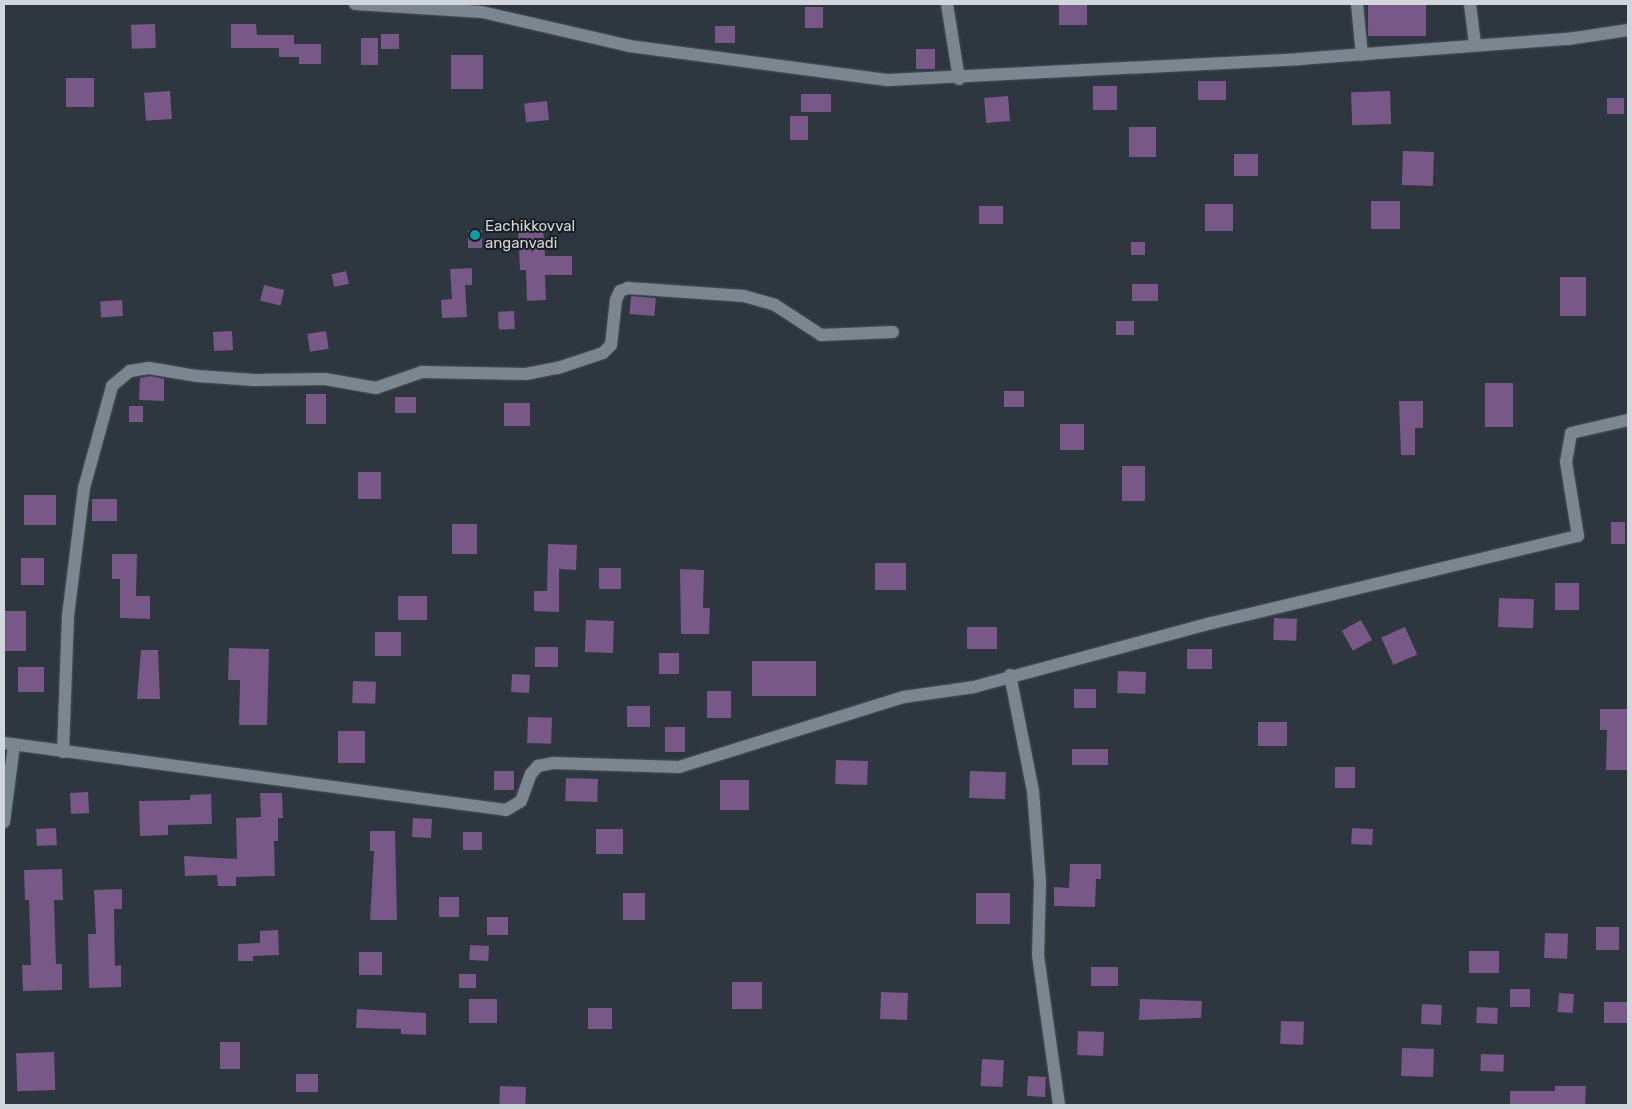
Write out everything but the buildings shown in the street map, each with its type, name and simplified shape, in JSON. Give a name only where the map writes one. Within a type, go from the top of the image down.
[{"type":"street","points":[[355,4],[482,12],[629,46],[889,80],[960,79],[1362,55],[1475,44],[1568,39],[1628,30]]},
{"type":"street","points":[[947,4],[960,79]]},
{"type":"street","points":[[1357,4],[1362,55]]},
{"type":"street","points":[[1470,4],[1475,44]]},
{"type":"street","points":[[62,752],[68,616],[84,488],[112,386],[130,371],[139,367],[197,376],[254,380],[324,379],[376,388],[422,372],[526,374],[558,368],[603,353],[611,345],[616,300],[620,291],[628,288],[744,296],[774,305],[821,335],[893,332]]},
{"type":"street","points":[[4,822],[9,744],[272,777],[322,787],[506,810],[521,802],[531,774],[538,766],[553,762],[679,767],[904,697],[974,687],[1010,675],[1212,622],[1578,536],[1566,462],[1571,434],[1628,420]]},
{"type":"street","points":[[1010,675],[1033,792],[1040,881],[1038,955],[1059,1105]]},
{"type":"place","name":"Eachikkovval anganvadi","points":[[475,235]]}]
